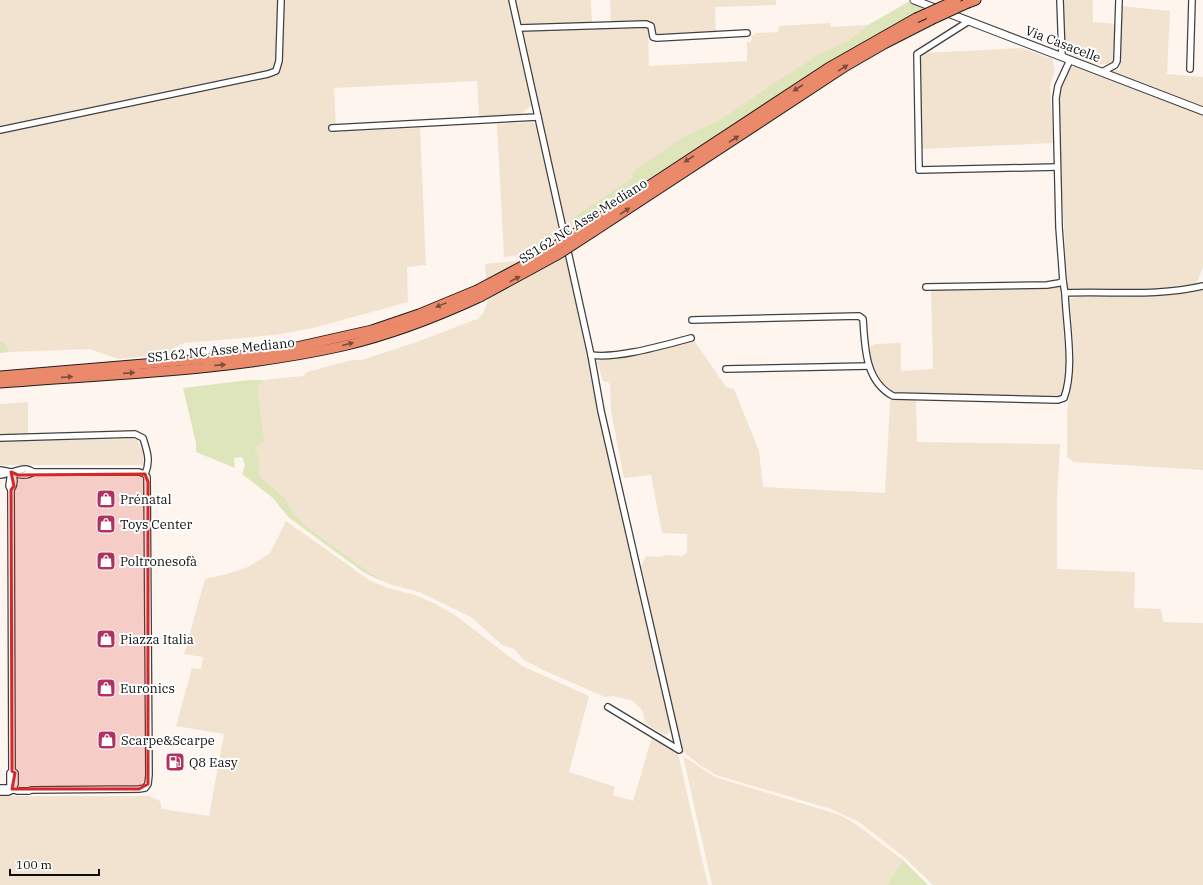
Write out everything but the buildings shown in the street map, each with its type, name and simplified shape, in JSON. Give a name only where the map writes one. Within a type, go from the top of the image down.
[{"type":"highway","name":"SS162 NC Asse Mediano","points":[[591,229],[828,68],[916,18],[956,0]]},
{"type":"highway","name":"SS162 NC Asse Mediano","points":[[0,376],[90,372],[181,365],[283,350],[378,332],[419,314],[479,293],[528,263],[591,229],[846,66],[884,44],[931,20],[972,2]]},
{"type":"highway","name":"SS162 NC Asse Mediano","points":[[0,382],[90,372]]},
{"type":"street","points":[[0,130],[268,74],[276,71],[279,61],[281,0]]},
{"type":"street","points":[[512,0],[591,355],[603,418],[679,750],[608,707]]},
{"type":"street","name":"Via Casacelle","points":[[914,0],[1203,111]]},
{"type":"street","points":[[1060,0],[1062,56]]},
{"type":"street","points":[[1102,72],[1115,65],[1117,61],[1119,0]]},
{"type":"street","points":[[1190,69],[1192,0]]},
{"type":"street","points":[[969,21],[917,54],[919,170],[1056,167]]},
{"type":"street","points":[[519,28],[646,24],[651,26],[653,37],[657,38],[747,33]]},
{"type":"street","points":[[692,320],[861,317],[869,366],[878,385],[893,396],[1058,400],[1064,398],[1067,390],[1068,353],[1066,293],[1063,281],[1056,167],[1056,98],[1058,86],[1070,60]]},
{"type":"street","points":[[332,128],[538,117]]},
{"type":"street","points":[[926,286],[1047,285],[1063,281]]},
{"type":"street","points":[[1066,293],[1154,294],[1203,286]]},
{"type":"street","points":[[591,355],[598,356],[628,352],[691,338]]},
{"type":"street","points":[[726,368],[869,366]]},
{"type":"street","points":[[0,438],[135,434],[143,438],[149,458],[149,467],[145,474]]},
{"type":"street","points":[[0,475],[16,469],[30,470],[33,472],[139,472],[145,474]]},
{"type":"street","points":[[0,470],[11,472]]},
{"type":"street","points":[[11,472],[14,481],[11,490],[12,771],[10,773],[10,784],[12,789]]},
{"type":"street","points":[[0,788],[28,788],[31,790],[139,789],[145,788],[148,784],[148,482],[145,474]]},
{"type":"street","points":[[0,792],[8,792],[12,789]]},
{"type":"highlighted area","points":[[11,472],[18,475],[145,474],[148,482],[148,784],[139,789],[12,789],[15,773],[12,771],[11,490],[14,486]]},
{"type":"shaded area","points":[[0,0],[280,0],[277,63],[272,71],[0,129]]},
{"type":"shaded area","points":[[282,0],[510,0],[533,104],[522,113],[512,116],[479,117],[477,81],[334,88],[336,132],[420,128],[426,265],[407,267],[408,302],[313,328],[275,335],[184,343],[174,348],[172,354],[118,359],[90,349],[9,352],[7,345],[0,341],[0,131],[278,69]]},
{"type":"shaded area","points":[[515,0],[591,0],[592,24],[521,26]]},
{"type":"shaded area","points":[[610,0],[776,0],[776,5],[715,7],[716,31],[656,34],[653,24],[649,21],[611,23]]},
{"type":"shaded area","points":[[1062,0],[1093,0],[1093,22],[1116,24],[1115,57],[1111,64],[1094,64],[1067,53],[1062,18]]},
{"type":"shaded area","points":[[1121,6],[1170,11],[1167,74],[1203,77],[1203,107],[1111,73],[1113,69],[1120,70]]},
{"type":"shaded area","points":[[830,23],[831,27],[868,25],[846,42],[765,89],[721,119],[685,136],[632,178],[578,214],[573,219],[574,227],[567,231],[522,30],[645,26],[648,29],[649,66],[747,61],[747,42],[751,42],[752,36],[756,33],[778,32],[779,26]]},
{"type":"shaded area","points":[[1022,48],[1052,59],[1055,69],[1050,87],[1053,143],[922,149],[920,61],[923,53]]},
{"type":"shaded area","points":[[1076,66],[1203,114],[1203,267],[1197,282],[1194,284],[1179,288],[1143,291],[1069,289],[1067,285],[1059,126],[1060,91],[1069,69]]},
{"type":"shaded area","points":[[532,122],[537,125],[565,250],[504,257],[497,124]]},
{"type":"shaded area","points":[[567,256],[672,727],[668,734],[665,735],[645,722],[642,710],[633,701],[613,696],[605,697],[545,671],[524,660],[514,649],[502,645],[471,617],[419,592],[392,585],[372,574],[307,527],[295,515],[285,498],[259,476],[259,457],[255,449],[264,438],[258,390],[259,386],[264,380],[303,376],[307,372],[352,360],[362,360],[414,343],[477,319],[483,314],[488,300],[485,264]]},
{"type":"shaded area","points":[[1060,285],[1066,367],[1064,395],[1059,397],[896,394],[886,390],[874,375],[869,354],[871,346],[875,344],[901,343],[901,371],[933,369],[931,289]]},
{"type":"shaded area","points":[[1203,288],[1203,470],[1074,462],[1067,457],[1067,413],[1074,354],[1070,299],[1075,297],[1140,296],[1181,293]]},
{"type":"shaded area","points":[[694,340],[726,387],[734,389],[759,451],[763,487],[885,493],[890,401],[894,399],[916,399],[917,442],[1060,444],[1057,499],[1057,569],[1135,572],[1134,608],[1161,609],[1163,622],[1203,623],[1203,885],[933,885],[905,858],[859,822],[831,809],[716,775],[682,751],[641,566],[646,556],[682,556],[687,553],[687,534],[662,533],[651,475],[624,478],[611,411],[610,385],[608,382],[603,381],[597,361],[627,356]]},
{"type":"shaded area","points":[[28,402],[28,436],[0,436],[0,404]]},
{"type":"shaded area","points":[[137,440],[143,452],[143,465],[0,465],[0,441]]},
{"type":"shaded area","points":[[286,521],[369,580],[388,588],[412,594],[436,604],[456,616],[522,666],[589,696],[569,772],[615,787],[613,795],[633,801],[652,737],[678,754],[708,885],[0,885],[0,796],[149,796],[160,801],[162,809],[209,816],[224,734],[176,726],[192,668],[201,669],[203,657],[184,654],[205,579],[248,567],[270,553]]},
{"type":"shaded area","points":[[683,756],[715,777],[840,815],[857,825],[903,860],[887,885],[712,885]]},
{"type":"green space","points":[[910,1],[923,9],[839,56],[574,227],[573,219],[578,214],[632,178],[635,170],[685,136],[721,119],[820,54],[846,42],[868,25]]},
{"type":"green space","points":[[0,341],[7,345],[9,352],[0,353]]},
{"type":"green space","points":[[249,380],[264,380],[259,386],[258,390],[264,438],[264,442],[255,449],[259,457],[259,476],[285,498],[295,515],[307,527],[372,574],[392,585],[366,574],[288,517],[273,498],[242,474],[245,465],[242,457],[234,458],[235,468],[196,452],[196,443],[183,388]]},
{"type":"green space","points":[[903,860],[928,885],[887,885]]},
{"type":"place","name":"Prénatal","points":[[106,499]]},
{"type":"place","name":"Toys Center","points":[[106,524]]},
{"type":"place","name":"Poltronesofà","points":[[106,561]]},
{"type":"place","name":"Piazza Italia","points":[[106,639]]},
{"type":"place","name":"Euronics","points":[[106,688]]},
{"type":"place","name":"Scarpe&Scarpe","points":[[107,740]]},
{"type":"place","name":"Q8 Easy","points":[[175,762]]}]
